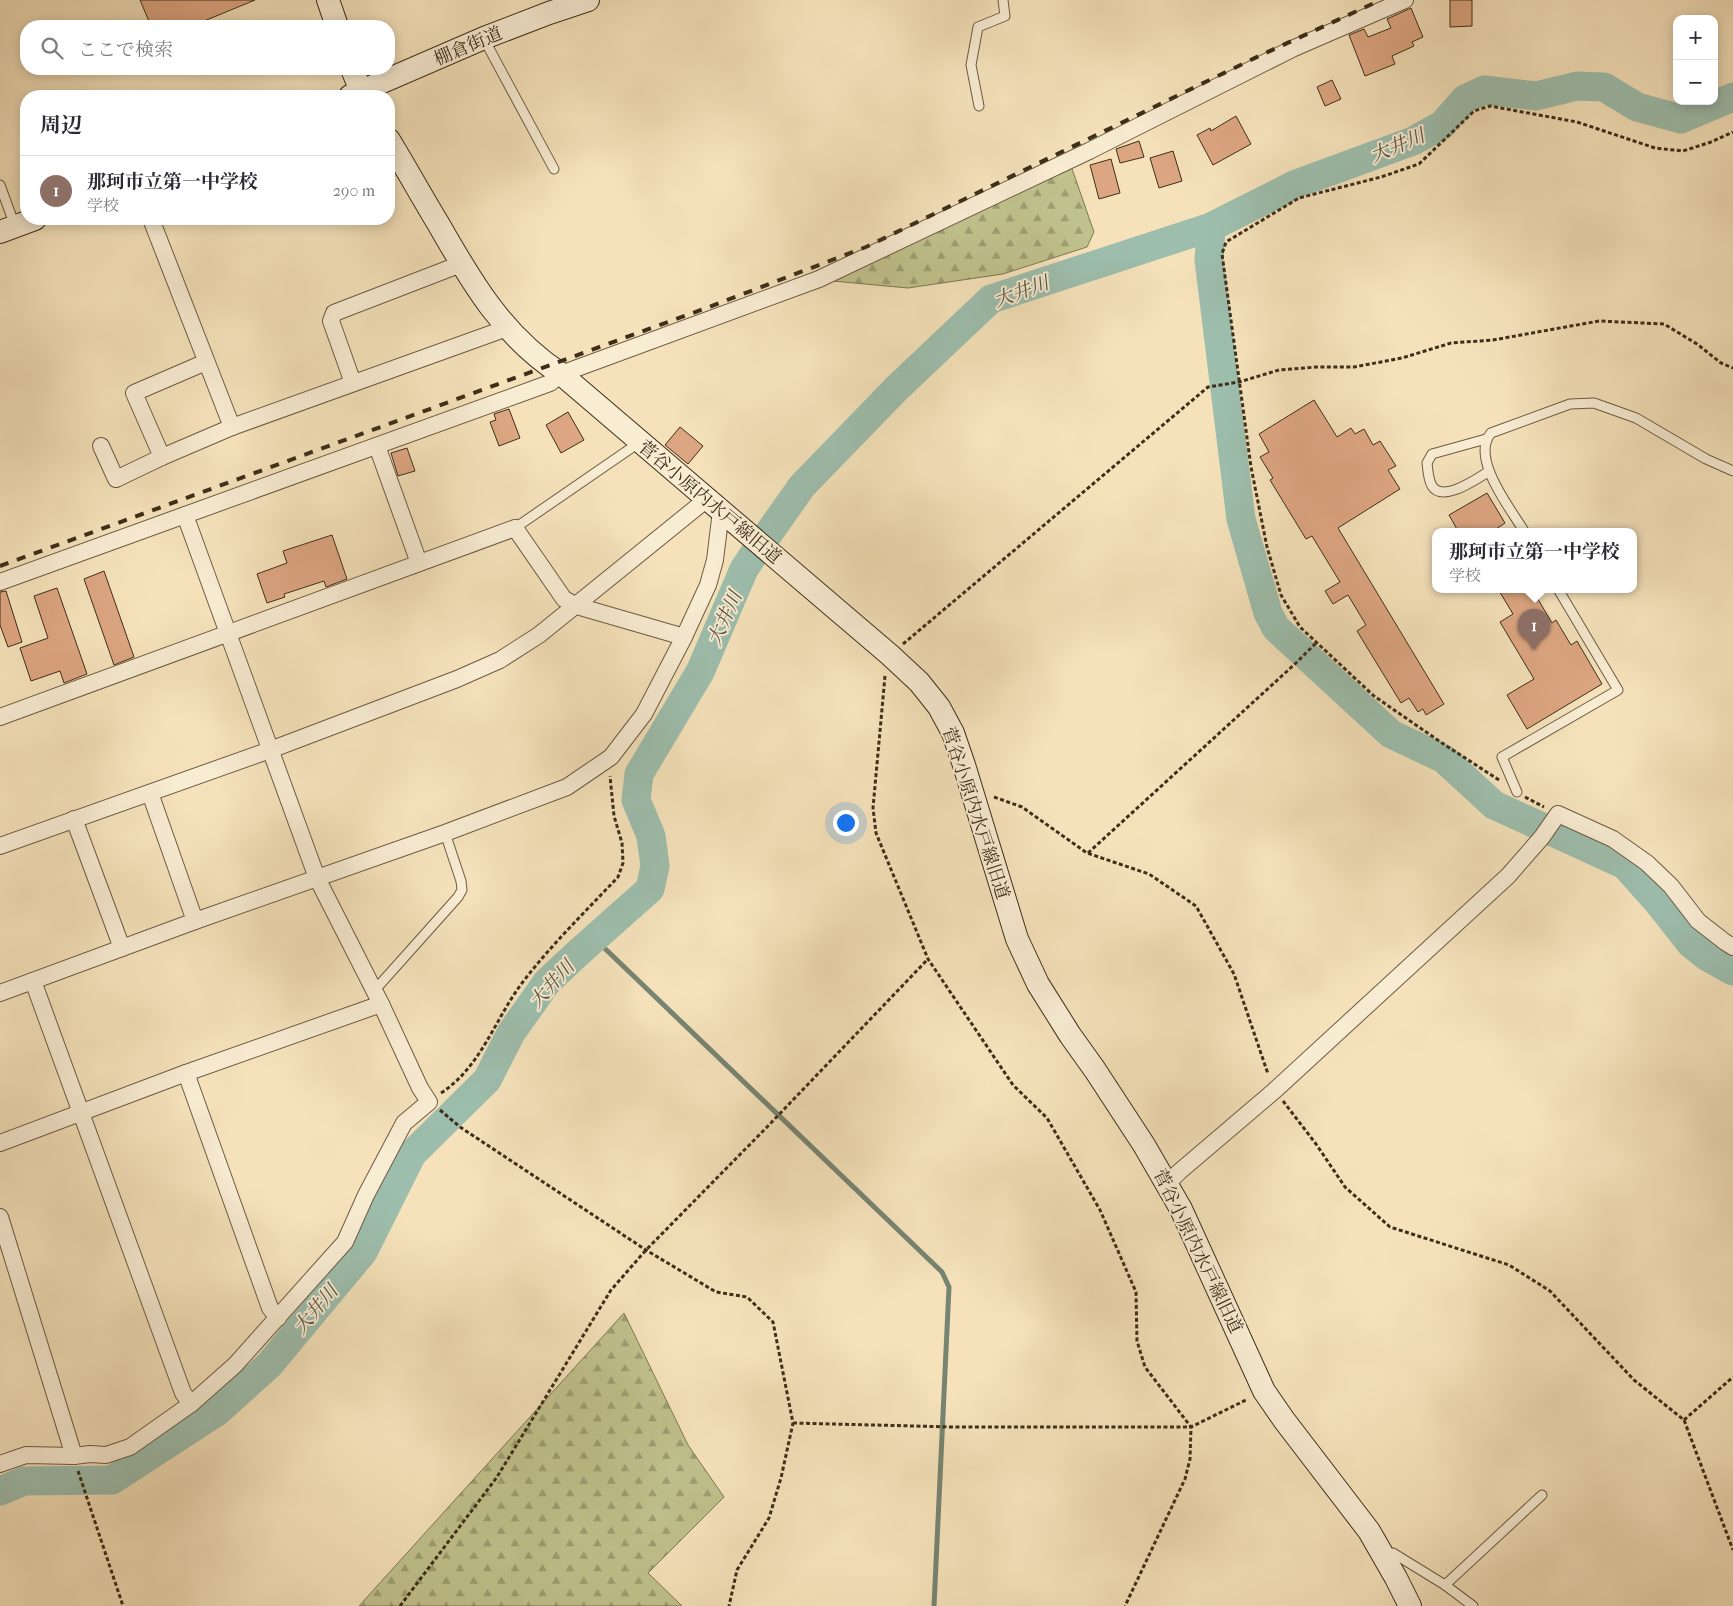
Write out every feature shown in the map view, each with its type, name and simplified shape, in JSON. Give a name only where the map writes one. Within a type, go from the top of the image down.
[{"type":"street","points":[[328,0],[335,20]]},
{"type":"street","name":"棚倉街道","points":[[369,90],[484,38],[546,6],[588,0]]},
{"type":"street","points":[[0,582],[550,384],[561,374],[820,279],[1089,151],[1292,49],[1405,0]]},
{"type":"street","points":[[353,75],[357,90]]},
{"type":"street","name":"菅谷小原内水戸線旧道","points":[[395,150],[461,264],[482,297],[507,328],[548,366],[561,374],[890,655],[919,682],[939,707],[952,734],[975,802],[1017,939],[1038,984],[1168,1183],[1264,1391],[1368,1531],[1410,1606]]},
{"type":"street","points":[[153,225],[232,427]]},
{"type":"street","points":[[353,383],[331,321],[334,313],[461,264]]},
{"type":"street","points":[[101,446],[116,479],[232,427],[507,328]]},
{"type":"street","points":[[162,457],[134,393],[206,362]]},
{"type":"street","points":[[377,446],[419,563]]},
{"type":"street","points":[[0,846],[270,750],[457,680],[491,664],[539,635],[714,505]]},
{"type":"street","points":[[0,993],[567,788],[611,757],[644,714],[684,637],[708,585],[715,560],[714,505]]},
{"type":"street","points":[[0,1464],[26,1454],[75,1461],[90,1454],[106,1455],[130,1447],[191,1404],[235,1365],[345,1242],[366,1195],[404,1123],[434,1106],[420,1088],[317,878],[185,515]]},
{"type":"street","points":[[0,717],[515,528],[564,599],[577,606],[684,637]]},
{"type":"street","points":[[150,793],[195,921]]},
{"type":"street","points":[[1168,1183],[1274,1091],[1508,876],[1556,818],[1612,839],[1646,863],[1671,886],[1698,921],[1733,946]]},
{"type":"street","points":[[74,819],[122,948]]},
{"type":"street","points":[[33,981],[183,1393],[191,1404]]},
{"type":"street","points":[[0,1144],[377,998]]},
{"type":"street","points":[[186,1073],[270,1308],[278,1318]]},
{"type":"street","points":[[0,1217],[75,1461]]},
{"type":"lane","points":[[979,106],[971,66],[978,27],[1005,16],[1003,0]]},
{"type":"lane","points":[[484,38],[554,169]]},
{"type":"lane","points":[[0,185],[17,226]]},
{"type":"lane","points":[[1488,472],[1454,491],[1441,492],[1433,487],[1426,463],[1432,454],[1486,439],[1491,433],[1570,404],[1594,403],[1636,418],[1706,459],[1733,471]]},
{"type":"lane","points":[[1486,439],[1488,472],[1522,528]]},
{"type":"lane","points":[[515,528],[640,442]]},
{"type":"lane","points":[[1517,792],[1502,757],[1618,690],[1560,593]]},
{"type":"lane","points":[[377,998],[458,898],[462,890],[461,881],[445,833]]},
{"type":"lane","points":[[1445,1585],[1542,1495]]},
{"type":"lane","points":[[1383,1555],[1393,1553],[1445,1585],[1473,1606]]},
{"type":"path","points":[[1556,818],[1374,696],[1300,626],[1281,595],[1267,547],[1251,467],[1222,254],[1226,242],[1299,198],[1419,164],[1474,111],[1490,106],[1577,122],[1655,148],[1683,151],[1711,142],[1733,132]]},
{"type":"path","points":[[1125,1606],[1185,1480],[1190,1459],[1191,1427],[1145,1367],[1137,1341],[1136,1292],[1100,1210],[1047,1118],[1013,1085],[928,959],[876,833],[873,808],[886,664],[890,655],[1208,387],[1239,382],[1279,370],[1354,366],[1402,358],[1452,343],[1493,340],[1599,321],[1664,324],[1697,344],[1721,363],[1733,368]]},
{"type":"path","points":[[1087,853],[1317,642]]},
{"type":"path","points":[[611,757],[610,784],[614,816],[622,843],[623,863],[618,877],[554,945],[522,983],[475,1060],[447,1089],[434,1106],[455,1123],[646,1250],[716,1292],[747,1298],[773,1322],[793,1423],[781,1478],[768,1518],[737,1570],[729,1606]]},
{"type":"path","points":[[975,802],[990,796],[1022,807],[1087,853],[1149,874],[1196,906],[1234,974],[1274,1091],[1301,1123],[1345,1187],[1390,1227],[1509,1266],[1550,1291],[1634,1380],[1684,1420],[1733,1550]]},
{"type":"path","points":[[400,1606],[497,1477],[611,1290],[646,1250],[928,959]]},
{"type":"path","points":[[1684,1420],[1733,1377]]},
{"type":"path","points":[[793,1423],[953,1427],[1191,1427],[1264,1391]]},
{"type":"path","points":[[75,1461],[123,1606]]},
{"type":"green space","points":[[1071,166],[1094,232],[1087,247],[1003,274],[908,288],[833,281]]},
{"type":"green space","points":[[624,1313],[688,1445],[724,1497],[648,1573],[682,1606],[359,1606]]},
{"type":"building","points":[[140,0],[255,0],[207,20],[148,20]]},
{"type":"building","points":[[1450,0],[1472,0],[1472,26],[1450,27]]},
{"type":"building","points":[[1411,8],[1423,37],[1412,42],[1414,46],[1392,56],[1395,64],[1365,76],[1349,35],[1364,29],[1368,37],[1391,28],[1387,19]]},
{"type":"building","points":[[1332,80],[1341,99],[1325,106],[1317,87]]},
{"type":"building","points":[[1236,116],[1251,144],[1213,165],[1197,135],[1210,128],[1211,131]]},
{"type":"building","points":[[1139,141],[1144,157],[1120,163],[1116,149]]},
{"type":"building","points":[[1173,151],[1182,181],[1159,188],[1150,158]]},
{"type":"building","points":[[1111,159],[1120,193],[1099,199],[1090,165]]},
{"type":"building","points":[[1314,400],[1337,437],[1351,428],[1355,434],[1364,429],[1373,445],[1380,441],[1396,466],[1388,470],[1400,489],[1338,528],[1444,704],[1426,715],[1423,709],[1418,712],[1409,698],[1401,703],[1357,631],[1366,625],[1348,595],[1333,604],[1325,591],[1340,582],[1312,536],[1306,539],[1270,480],[1273,478],[1260,457],[1269,452],[1259,434]]},
{"type":"building","points":[[509,409],[520,438],[499,446],[490,422],[496,420],[494,414]]},
{"type":"building","points":[[568,412],[584,440],[561,453],[546,425]]},
{"type":"building","points":[[680,427],[703,446],[688,464],[665,445]]},
{"type":"building","points":[[407,448],[415,471],[398,476],[391,453]]},
{"type":"building","points":[[1487,493],[1505,523],[1498,528],[1456,528],[1449,515]]},
{"type":"building","points":[[332,535],[347,579],[326,587],[324,581],[284,594],[285,597],[267,603],[257,574],[287,563],[283,551]]},
{"type":"building","points":[[104,571],[134,657],[114,665],[84,579]]},
{"type":"building","points":[[57,588],[87,674],[64,683],[60,671],[31,681],[20,648],[48,638],[34,596]]},
{"type":"building","points":[[6,591],[22,642],[8,647],[0,625],[0,592]]},
{"type":"building","points":[[1500,593],[1534,593],[1552,623],[1556,620],[1571,645],[1577,641],[1602,684],[1527,729],[1507,695],[1534,679],[1500,622],[1513,614]]},
{"type":"waterway","name":"大井川","points":[[0,1491],[24,1481],[112,1480],[218,1411],[269,1365],[363,1252],[412,1154],[487,1080],[511,1033],[547,982],[650,889],[655,866],[651,836],[636,800],[639,774],[700,672],[744,569],[802,486],[897,388],[991,299],[1211,227],[1296,184],[1413,141],[1442,125],[1465,99],[1484,90],[1536,96],[1577,86],[1604,87],[1637,107],[1681,119],[1733,97]]},
{"type":"waterway","points":[[1211,227],[1209,260],[1241,519],[1268,613],[1276,628],[1391,734],[1444,759],[1494,805],[1625,865],[1658,902],[1691,944],[1706,956],[1733,971]]},
{"type":"waterway","points":[[595,939],[942,1272],[949,1287],[934,1606]]},
{"type":"railway","points":[[0,566],[709,307],[866,247],[1259,56],[1381,0]]},
{"type":"place","name":"那珂市立第一中学校","points":[[1534,650]]}]
